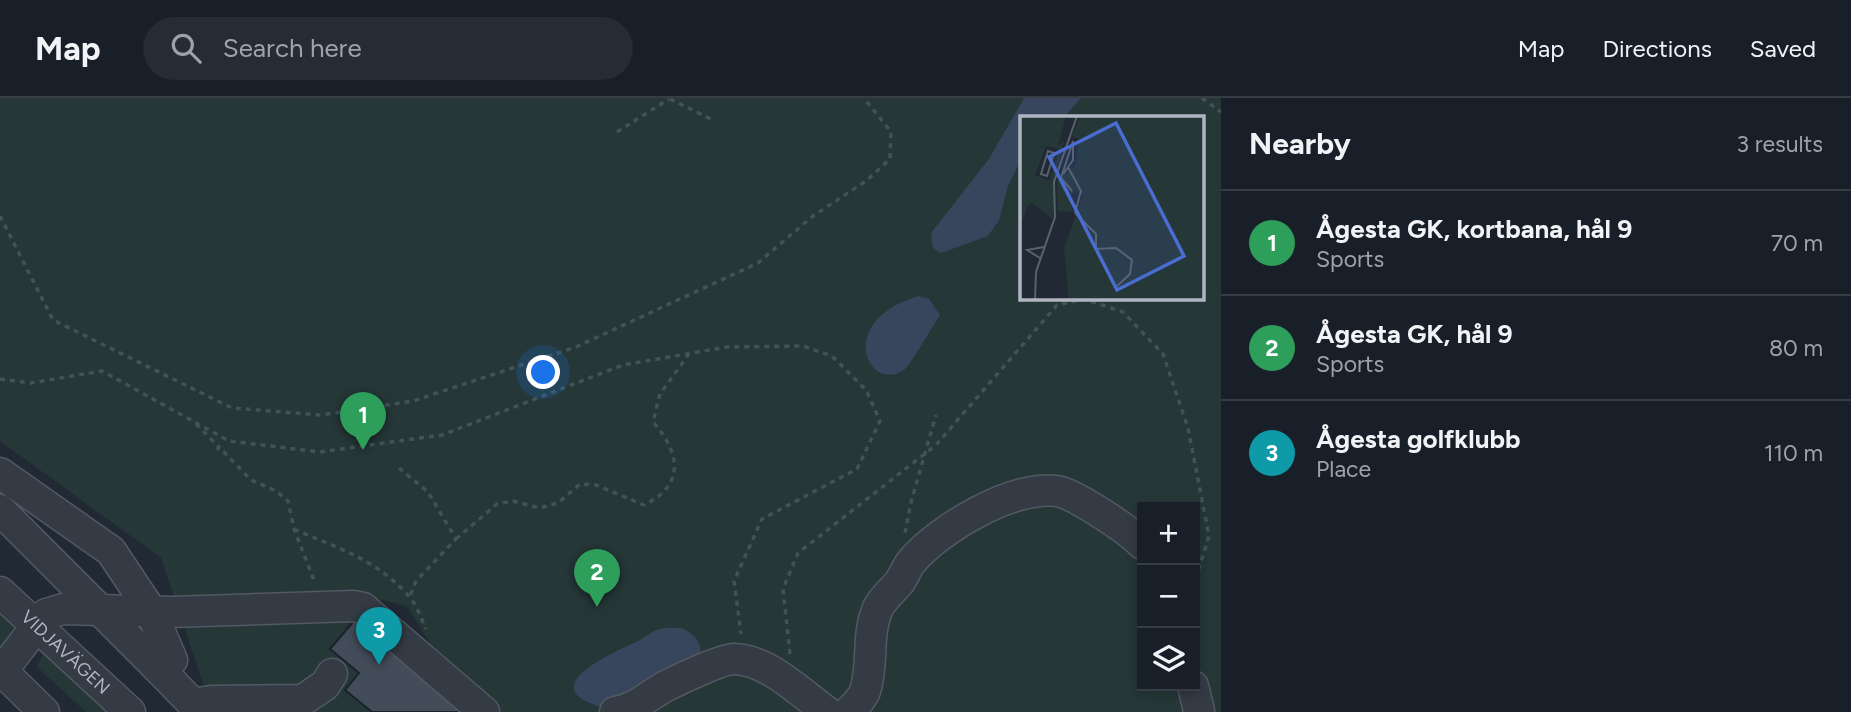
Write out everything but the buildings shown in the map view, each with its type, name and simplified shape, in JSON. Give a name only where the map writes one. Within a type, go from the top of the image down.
[{"type":"street","points":[[0,474],[111,551],[151,611],[172,660],[159,669]]},
{"type":"street","points":[[849,712],[865,693],[868,641],[878,609],[911,562],[931,543],[1010,497],[1057,491],[1095,510],[1137,540]]},
{"type":"street","points":[[0,510],[193,704],[211,701],[303,700],[325,685],[332,674]]},
{"type":"street","name":"VIDJAVÄGEN","points":[[0,592],[130,712]]},
{"type":"street","points":[[44,712],[1,670],[46,614],[63,609],[97,608],[151,611],[328,607],[363,608],[484,712]]},
{"type":"street","points":[[615,712],[647,700],[667,685],[716,663],[733,659],[760,666],[793,684],[827,712]]},
{"type":"path","points":[[617,132],[669,98],[715,121]]},
{"type":"path","points":[[0,216],[53,320],[232,408],[320,415],[413,401],[576,347],[758,263],[813,216],[866,181],[890,159],[891,132],[864,98]]},
{"type":"path","points":[[1202,98],[1221,113]]},
{"type":"path","points":[[793,684],[783,589],[798,553],[924,457],[1057,305],[1084,299],[1123,312],[1163,354],[1188,428],[1209,536],[1200,565]]},
{"type":"path","points":[[0,379],[31,383],[102,371],[229,441],[320,452],[442,436],[623,365],[727,347],[803,345],[832,356],[866,390],[880,421],[857,469],[762,519],[734,581],[741,635]]},
{"type":"path","points":[[410,596],[416,581],[456,539],[497,504],[513,501],[540,508],[558,503],[580,484],[596,485],[644,505],[657,498],[667,489],[675,471],[674,452],[653,422],[660,394],[690,353]]},
{"type":"path","points":[[911,562],[905,546],[905,531],[936,415]]},
{"type":"path","points":[[193,421],[251,480],[276,491],[288,501],[294,529],[309,572],[328,607]]},
{"type":"path","points":[[399,468],[428,492],[456,539]]},
{"type":"path","points":[[294,529],[344,548],[366,560],[410,596],[442,663],[439,672]]},
{"type":"shaded area","points":[[0,98],[1221,98],[1221,712],[493,712],[447,671],[407,606],[370,597],[330,649],[359,673],[346,690],[372,712],[203,712],[204,686],[161,558],[0,441]]},
{"type":"shaded area","points":[[0,592],[130,712],[86,712],[37,667],[43,654],[18,635],[0,648]]},
{"type":"water","points":[[1024,98],[1081,98],[1065,116],[1020,116],[1020,161],[1008,186],[999,220],[988,236],[941,253],[933,248],[931,233],[989,159]]},
{"type":"water","points":[[919,296],[929,299],[940,315],[905,369],[892,375],[880,372],[871,364],[866,352],[867,337],[875,322],[892,307]]},
{"type":"water","points":[[682,628],[698,641],[701,650],[699,661],[602,707],[582,699],[574,690],[576,681],[596,662],[657,630]]},
{"type":"place","name":"Ågesta GK, kortbana, hål 9","points":[[363,450]]},
{"type":"place","name":"Ågesta GK, hål 9","points":[[597,607]]},
{"type":"place","name":"Ågesta golfklubb","points":[[379,665]]}]
